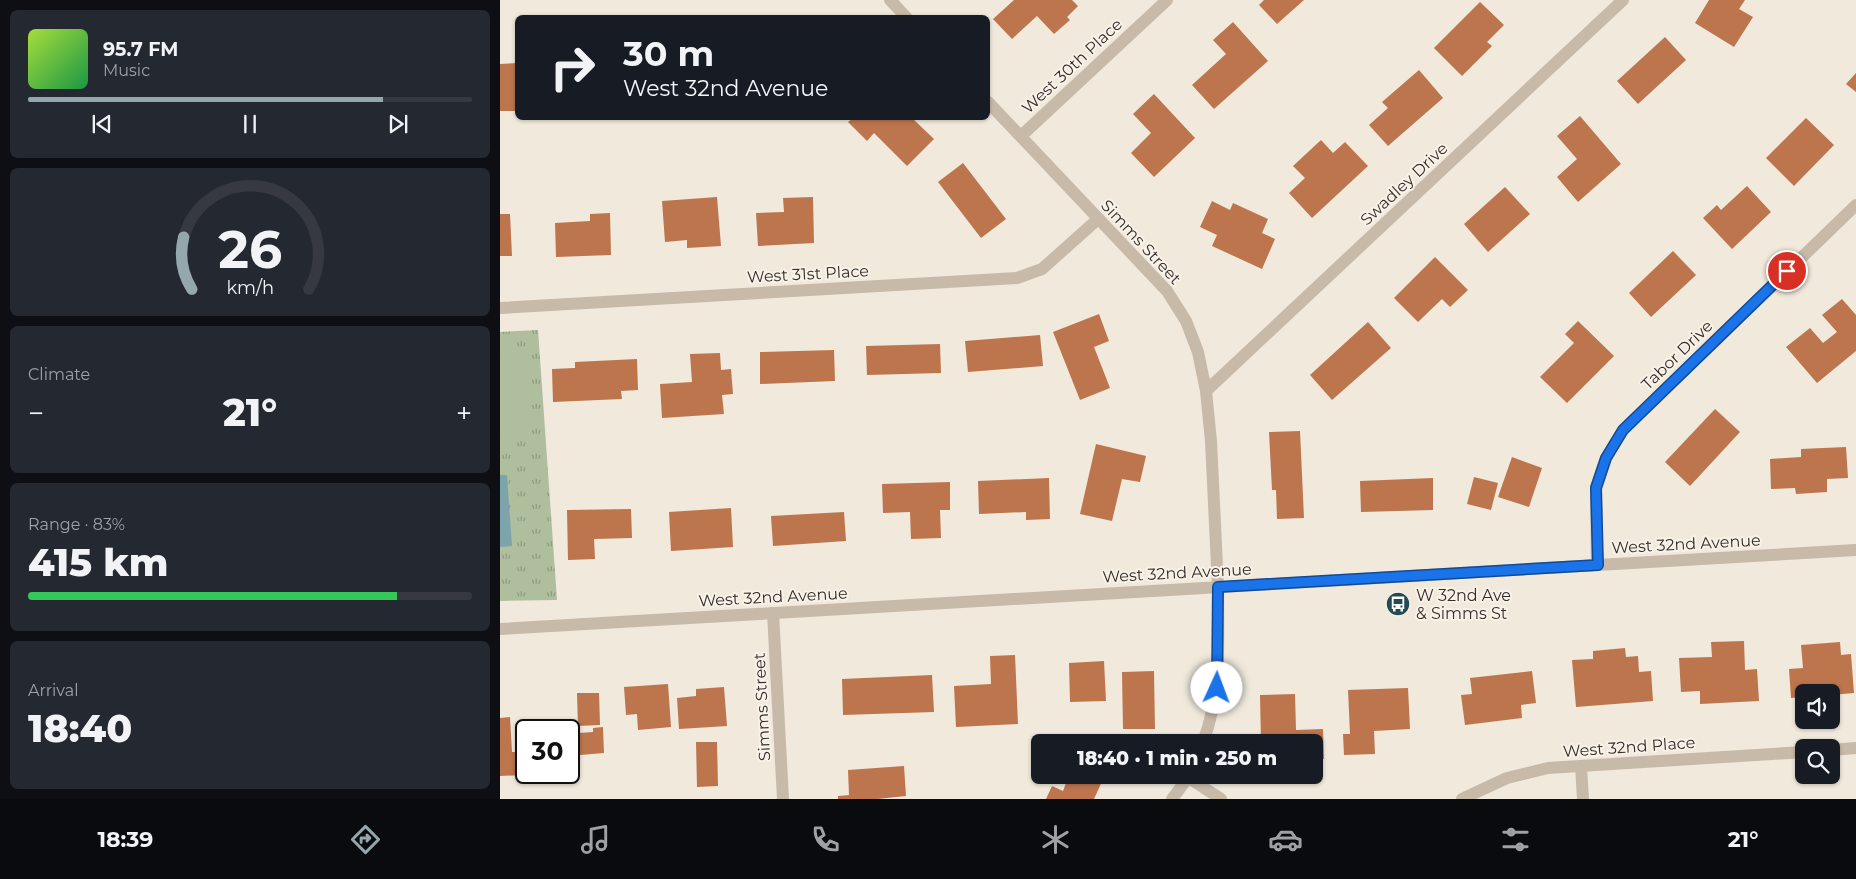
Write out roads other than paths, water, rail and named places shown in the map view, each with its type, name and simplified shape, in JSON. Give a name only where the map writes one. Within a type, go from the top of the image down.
[{"type":"street","points":[[890,0],[904,15]]},
{"type":"street","name":"West 30th Place","points":[[1021,136],[1167,0]]},
{"type":"street","name":"Swadley Drive","points":[[1206,391],[1623,0]]},
{"type":"street","name":"Simms Street","points":[[990,104],[1167,291],[1186,320],[1198,352],[1206,391],[1211,441],[1218,587],[1217,688],[1211,723],[1206,734]]},
{"type":"street","name":"Tabor Drive","points":[[1598,565],[1596,488],[1606,458],[1623,430],[1856,205]]},
{"type":"street","name":"West 31st Place","points":[[500,308],[1016,278],[1042,269],[1098,219]]},
{"type":"street","name":"West 32nd Avenue","points":[[500,630],[1856,550]]},
{"type":"street","name":"Simms Street","points":[[773,613],[783,799]]},
{"type":"street","points":[[1840,749],[1856,748]]},
{"type":"street","name":"West 32nd Place","points":[[1462,799],[1507,778],[1548,768],[1795,753]]},
{"type":"street","points":[[1581,766],[1584,799]]},
{"type":"street","points":[[1172,799],[1184,784]]},
{"type":"street","points":[[1199,784],[1221,799]]},
{"type":"water","points":[[500,475],[507,475],[512,546],[500,547]]},
{"type":"place","name":"W 32nd Ave & Simms St","points":[[1398,604]]}]
